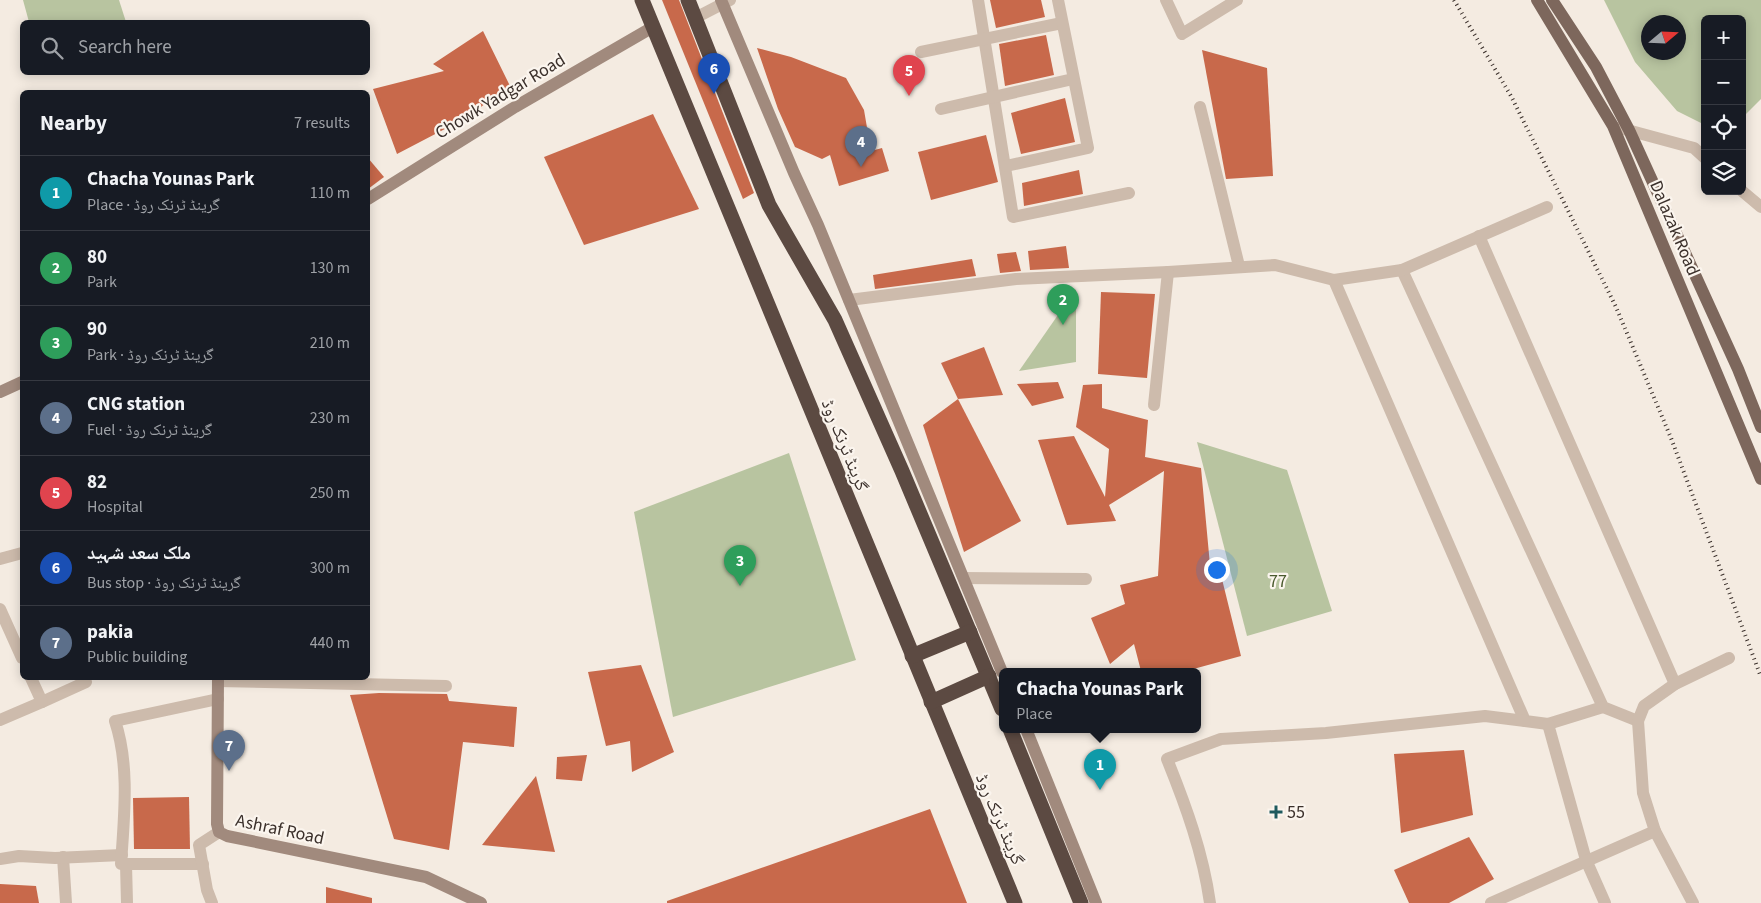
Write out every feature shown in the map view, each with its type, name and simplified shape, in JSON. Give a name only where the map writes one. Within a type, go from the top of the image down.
[{"type":"highway","name":"گرینڈ ٹرنک روڈ","points":[[642,0],[935,700],[1015,903]]},
{"type":"highway","points":[[688,0],[769,205],[835,320],[970,632],[996,674],[999,692]]},
{"type":"highway","points":[[915,655],[970,632]]},
{"type":"highway","points":[[935,700],[996,674]]},
{"type":"highway","points":[[1012,733],[1081,903]]},
{"type":"main road","name":"Dalazak Road","points":[[1537,0],[1613,126],[1761,479]]},
{"type":"main road","name":"Dalazak Road","points":[[1552,0],[1596,67],[1629,130],[1730,352],[1761,427]]},
{"type":"street","points":[[978,0],[1013,217],[1129,193]]},
{"type":"street","points":[[1006,166],[1088,148],[1058,0]]},
{"type":"street","points":[[1166,0],[1182,34],[1237,0]]},
{"type":"street","points":[[699,16],[725,1],[964,578],[996,674]]},
{"type":"street","points":[[921,52],[1062,24]]},
{"type":"street","name":"Chowk Yadgar Road","points":[[370,198],[515,107],[653,27]]},
{"type":"street","points":[[941,109],[1073,79]]},
{"type":"street","points":[[1200,107],[1239,266]]},
{"type":"street","points":[[1613,126],[1694,148],[1701,154]]},
{"type":"street","points":[[1746,194],[1761,207]]},
{"type":"street","points":[[849,300],[1016,279],[1168,272],[1275,264],[1334,280],[1402,270],[1547,207]]},
{"type":"street","points":[[1479,236],[1676,684]]},
{"type":"street","points":[[1402,270],[1603,707]]},
{"type":"street","points":[[1154,406],[1168,272]]},
{"type":"street","points":[[1334,280],[1525,721]]},
{"type":"street","points":[[0,392],[20,383]]},
{"type":"street","points":[[0,559],[20,554]]},
{"type":"street","points":[[964,578],[1086,579]]},
{"type":"street","points":[[0,609],[20,654]]},
{"type":"street","points":[[1693,903],[1654,831],[1643,793],[1638,721],[1644,706],[1676,684],[1729,658]]},
{"type":"street","points":[[32,680],[42,702]]},
{"type":"street","points":[[0,720],[86,682],[85,680]]},
{"type":"street","name":"Ashraf Road","points":[[218,680],[217,824],[219,832],[227,836],[426,877],[481,903]]},
{"type":"street","points":[[251,680],[446,686]]},
{"type":"street","points":[[127,903],[124,859],[125,788],[121,740],[115,721],[218,698]]},
{"type":"street","points":[[1210,903],[1206,868],[1185,804],[1167,759],[1221,738],[1326,734],[1485,716],[1548,724],[1603,707],[1638,721]]},
{"type":"street","points":[[1548,724],[1586,860],[1605,903]]},
{"type":"street","points":[[1028,733],[1096,903]]},
{"type":"street","points":[[1491,903],[1654,831]]},
{"type":"street","points":[[208,902],[199,845],[219,832]]},
{"type":"street","points":[[2,862],[19,856],[124,859],[203,864]]},
{"type":"street","points":[[63,857],[66,903]]},
{"type":"green space","points":[[23,0],[119,0],[125,20],[28,20]]},
{"type":"green space","points":[[1604,0],[1761,0],[1761,99],[1746,114],[1746,15],[1701,15],[1701,123],[1677,111],[1635,62]]},
{"type":"green space","points":[[1076,289],[1076,362],[1019,371]]},
{"type":"green space","name":"77","points":[[1197,442],[1287,470],[1332,611],[1247,636]]},
{"type":"green space","points":[[789,453],[856,660],[673,717],[634,512]]},
{"type":"building","points":[[662,0],[679,0],[754,193],[743,199]]},
{"type":"building","points":[[990,0],[1041,0],[1045,17],[996,28]]},
{"type":"building","points":[[483,31],[510,86],[464,119],[397,154],[373,89],[444,71],[433,64]]},
{"type":"building","points":[[1046,35],[1054,75],[1005,86],[999,44]]},
{"type":"building","points":[[757,48],[791,57],[846,78],[864,110],[871,151],[882,148],[889,171],[839,186],[830,155],[822,159],[795,147],[778,109]]},
{"type":"building","points":[[1202,50],[1267,68],[1273,176],[1226,179]]},
{"type":"building","points":[[1065,98],[1075,142],[1021,154],[1011,113]]},
{"type":"building","points":[[653,114],[699,209],[584,245],[544,157]]},
{"type":"building","points":[[986,135],[998,182],[931,200],[918,152]]},
{"type":"building","points":[[370,160],[384,177],[370,188]]},
{"type":"building","points":[[1079,170],[1083,194],[1024,206],[1022,183]]},
{"type":"building","points":[[1066,246],[1069,268],[1030,270],[1028,251]]},
{"type":"building","points":[[1016,252],[1021,271],[1000,273],[997,254]]},
{"type":"building","points":[[972,259],[976,276],[875,289],[873,275]]},
{"type":"building","points":[[1101,292],[1155,294],[1147,378],[1098,374]]},
{"type":"building","points":[[984,347],[1003,395],[958,399],[941,363]]},
{"type":"building","points":[[1058,382],[1064,398],[1032,406],[1017,384]]},
{"type":"building","points":[[1102,384],[1102,408],[1148,420],[1145,457],[1201,468],[1210,565],[1218,563],[1241,656],[1197,668],[1140,668],[1134,644],[1110,664],[1091,618],[1125,604],[1120,585],[1158,576],[1164,471],[1109,505],[1116,521],[1067,525],[1038,440],[1074,436],[1105,497],[1109,449],[1076,427],[1083,385]]},
{"type":"building","points":[[958,399],[1021,521],[964,552],[923,425]]},
{"type":"building","points":[[641,665],[674,752],[632,772],[630,741],[606,746],[588,672]]},
{"type":"building","points":[[379,693],[447,694],[449,701],[517,707],[514,747],[463,742],[449,850],[394,839],[350,695]]},
{"type":"building","points":[[1464,750],[1473,815],[1401,833],[1394,754]]},
{"type":"building","points":[[587,755],[582,781],[556,779],[557,757]]},
{"type":"building","points":[[536,776],[555,852],[482,845]]},
{"type":"building","points":[[189,797],[190,849],[134,849],[133,798]]},
{"type":"building","points":[[930,809],[967,903],[667,903],[667,901]]},
{"type":"building","points":[[1469,837],[1494,879],[1449,903],[1409,903],[1394,870]]},
{"type":"building","points":[[0,884],[36,886],[39,903],[0,903]]},
{"type":"building","points":[[326,887],[372,898],[372,903],[326,903]]},
{"type":"railway","points":[[1454,0],[1511,96],[1616,307],[1671,438],[1761,677]]},
{"type":"place","name":"ملک سعد شہید","points":[[714,94]]},
{"type":"place","name":"82","points":[[909,96]]},
{"type":"place","name":"CNG station","points":[[861,167]]},
{"type":"place","name":"80","points":[[1063,325]]},
{"type":"place","name":"90","points":[[740,586]]},
{"type":"place","name":"pakia","points":[[229,771]]},
{"type":"place","name":"Chacha Younas Park","points":[[1100,790]]},
{"type":"place","name":"55","points":[[1276,812]]}]
